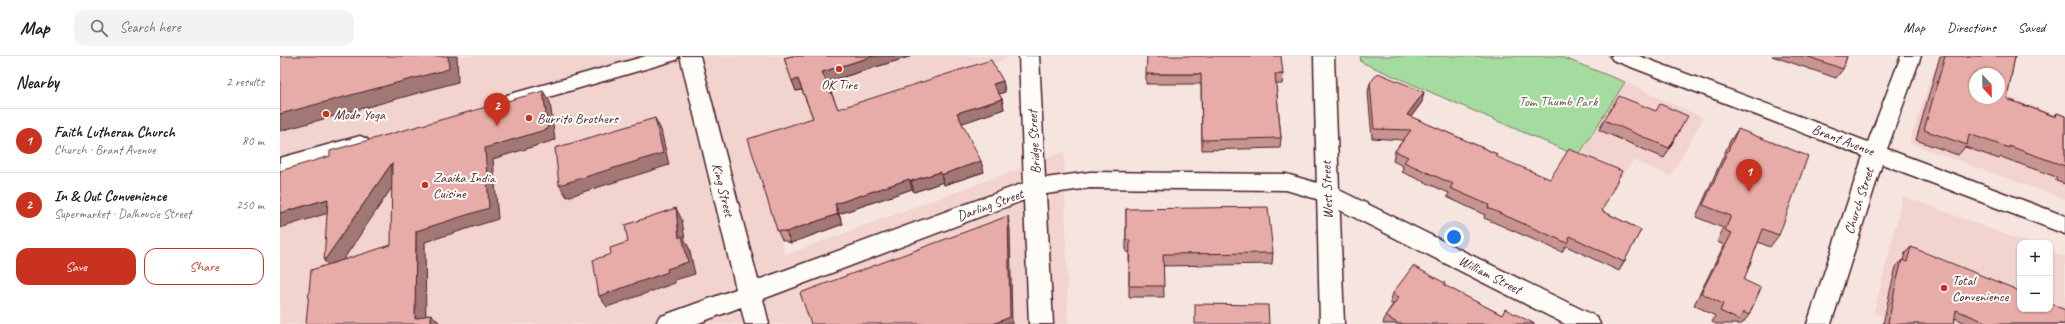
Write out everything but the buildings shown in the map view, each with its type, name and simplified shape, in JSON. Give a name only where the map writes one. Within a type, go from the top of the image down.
[{"type":"street","points":[[492,106],[669,56]]},
{"type":"street","name":"King Street","points":[[690,56],[749,294],[758,324]]},
{"type":"street","name":"Bridge Street","points":[[1029,56],[1041,324]]},
{"type":"street","name":"West Street","points":[[1324,56],[1332,324]]},
{"type":"street","name":"Brant Avenue","points":[[1620,56],[2065,225]]},
{"type":"street","name":"Church Street","points":[[1819,324],[1875,152],[1911,56]]},
{"type":"street","points":[[280,166],[379,138]]},
{"type":"street","name":"Darling Street","points":[[668,324],[1036,187],[1090,180],[1286,182],[1328,194]]},
{"type":"street","name":"William Street","points":[[1328,194],[1588,324]]},
{"type":"shaded area","points":[[280,56],[1010,56],[994,64],[856,109],[767,197],[785,255],[1064,152],[1068,324],[280,324]]},
{"type":"shaded area","points":[[1934,69],[1969,82],[1969,104],[2005,104],[2005,95],[2065,118],[2065,199],[1909,143]]},
{"type":"shaded area","points":[[1625,82],[1703,118],[1671,176],[1633,160],[1622,177],[1578,156]]},
{"type":"shaded area","points":[[1903,196],[2020,240],[2017,240],[2017,312],[2053,312],[2053,252],[2065,257],[2065,324],[1901,324],[1874,313]]},
{"type":"green space","name":"Tom Thumb Park","points":[[1360,56],[1559,56],[1625,82],[1578,156],[1361,62]]},
{"type":"place","name":"OK Tire","points":[[839,69]]},
{"type":"place","name":"Modo Yoga","points":[[326,114]]},
{"type":"place","name":"Burrito Brothers","points":[[529,118]]},
{"type":"place","name":"In & Out Convenience","points":[[497,126]]},
{"type":"place","name":"Zaaika India Cuisine","points":[[425,185]]},
{"type":"place","name":"Faith Lutheran Church","points":[[1749,192]]},
{"type":"place","name":"Total Convenience","points":[[1944,288]]}]
